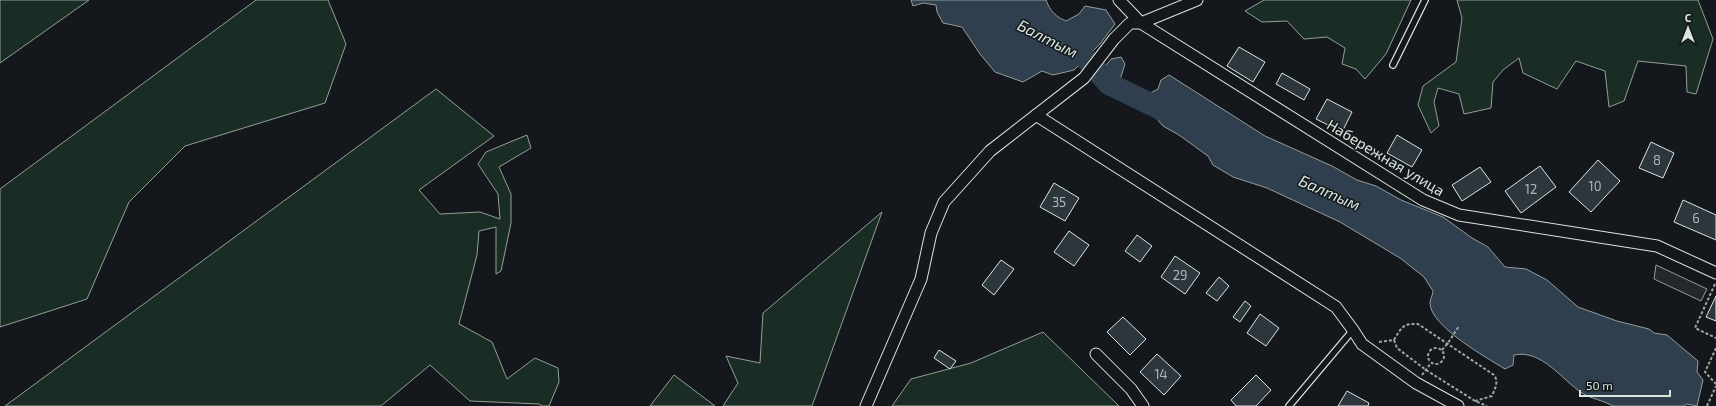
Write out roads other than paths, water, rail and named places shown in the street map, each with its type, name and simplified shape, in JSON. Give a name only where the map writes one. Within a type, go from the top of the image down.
[{"type":"street","name":"Набережная улица","points":[[1119,0],[1141,23],[1422,200],[1459,215],[1657,246],[1716,273]]},
{"type":"street","points":[[866,406],[920,280],[931,233],[944,202],[990,151],[1084,78],[1114,39],[1130,23],[1141,23],[1198,0]]},
{"type":"street","points":[[1036,115],[1336,307],[1362,344],[1416,383],[1458,406]]},
{"type":"street","points":[[1096,354],[1131,389],[1143,406]]},
{"type":"lane","points":[[1393,66],[1424,0]]},
{"type":"lane","points":[[1289,406],[1353,330]]},
{"type":"water","points":[[911,0],[1046,0],[1054,13],[1059,18],[1066,21],[1079,14],[1085,6],[1106,10],[1115,24],[1100,44],[1074,70],[1053,75],[1042,71],[1023,82],[995,72],[980,54],[962,27],[943,23],[937,12],[936,5],[923,3],[913,6]]},
{"type":"water","points":[[1121,57],[1125,64],[1118,86],[1108,90],[1099,81],[1100,73],[1111,59]]},
{"type":"water","points":[[1169,75],[1265,136],[1332,166],[1357,180],[1376,186],[1401,200],[1443,217],[1472,238],[1488,247],[1505,267],[1526,269],[1547,280],[1578,307],[1617,321],[1649,329],[1654,333],[1667,335],[1698,361],[1697,372],[1703,380],[1697,406],[1687,404],[1684,406],[1613,406],[1582,393],[1543,361],[1534,357],[1524,354],[1514,355],[1513,365],[1505,369],[1473,349],[1449,331],[1439,321],[1432,312],[1430,303],[1433,291],[1424,277],[1400,258],[1340,222],[1267,188],[1233,177],[1213,165],[1208,156],[1179,135],[1163,126],[1150,111],[1141,104],[1143,97],[1158,89],[1161,80]]},
{"type":"waterway","name":"Балтым","points":[[1062,43],[1079,51],[1109,84],[1169,113]]}]
